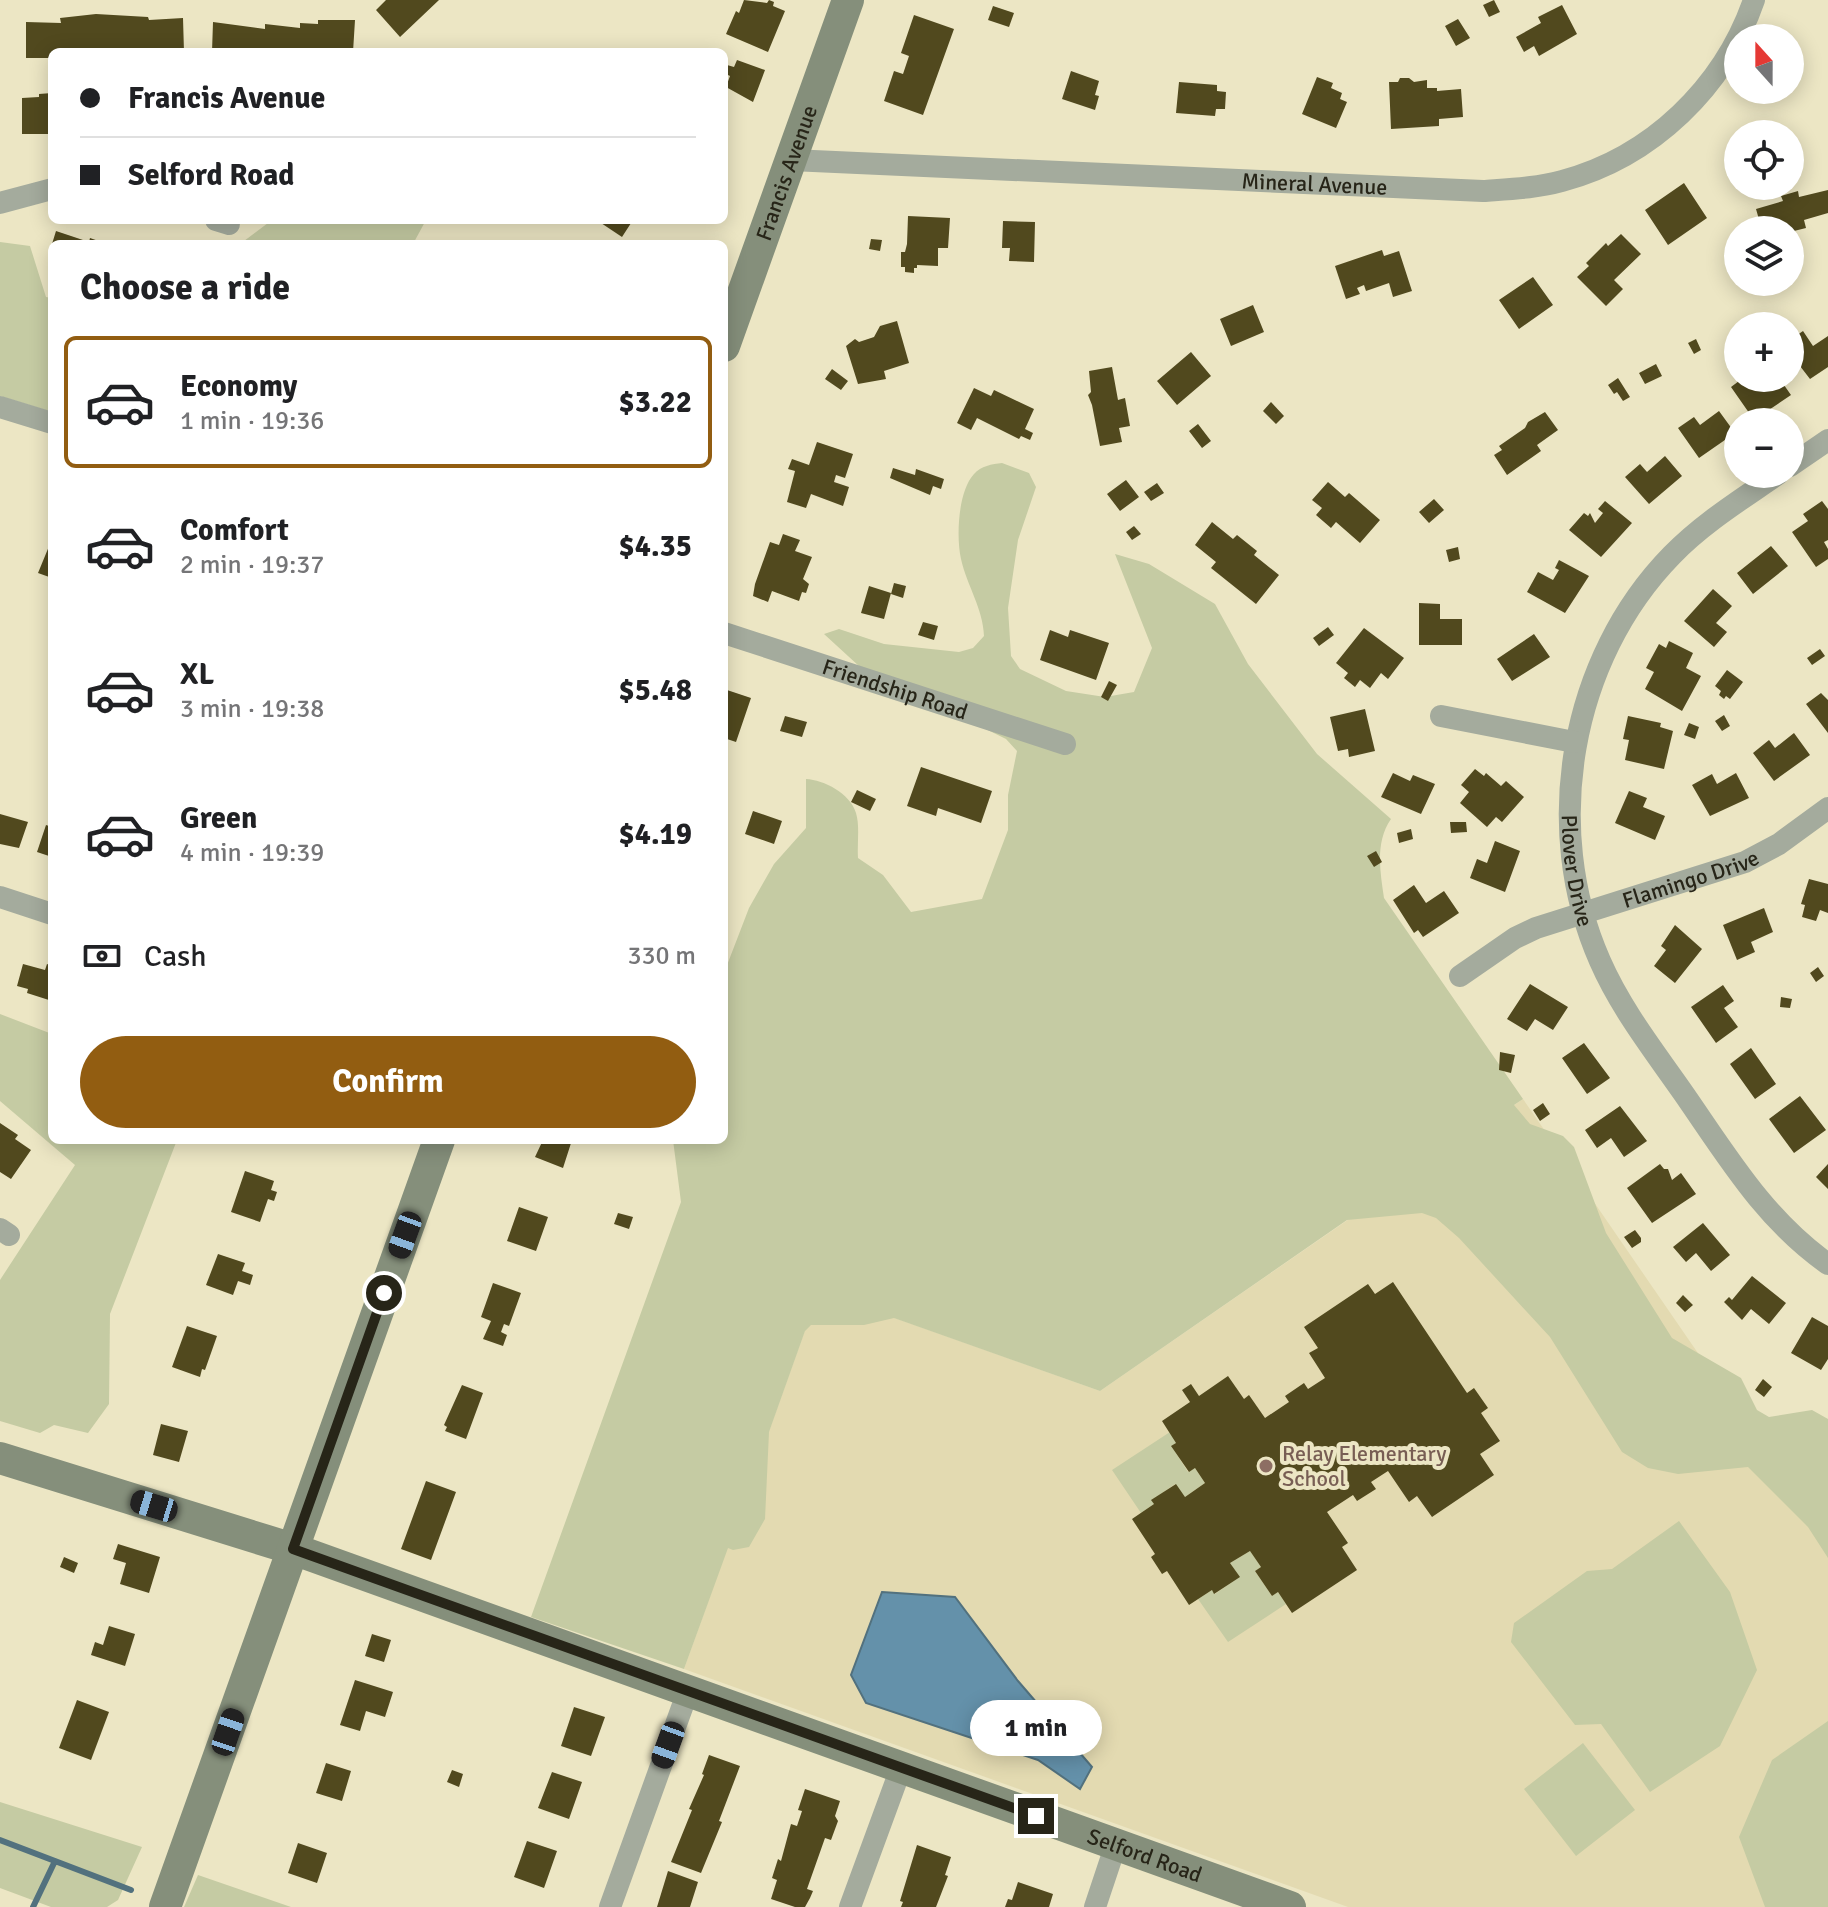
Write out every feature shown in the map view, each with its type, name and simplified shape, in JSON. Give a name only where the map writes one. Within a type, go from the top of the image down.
[{"type":"street","name":"Francis Avenue","points":[[728,335],[848,0]]},
{"type":"street","name":"Mineral Avenue","points":[[791,160],[1483,191],[1525,188],[1563,181],[1630,155],[1666,128],[1703,91],[1730,55],[1754,0]]},
{"type":"street","points":[[0,203],[48,190]]},
{"type":"street","points":[[0,407],[48,422]]},
{"type":"street","points":[[1804,456],[1828,440]]},
{"type":"street","name":"Plover Drive","points":[[1758,488],[1717,516],[1673,554],[1641,591],[1614,638],[1596,678],[1574,742],[1569,806],[1571,848],[1582,912],[1600,961],[1622,1002],[1756,1198],[1787,1232],[1828,1264]]},
{"type":"street","name":"Friendship Road","points":[[728,634],[1065,744]]},
{"type":"street","points":[[1441,716],[1574,742]]},
{"type":"street","name":"Flamingo Drive","points":[[1460,976],[1515,938],[1536,928],[1745,862],[1779,844],[1828,808]]},
{"type":"street","points":[[0,897],[48,913]]},
{"type":"street","points":[[165,1907],[438,1144]]},
{"type":"street","name":"Selford Road","points":[[0,1458],[293,1549],[1290,1907]]},
{"type":"street","points":[[610,1907],[688,1691]]},
{"type":"street","points":[[850,1907],[901,1768]]},
{"type":"street","points":[[1095,1907],[1116,1844]]},
{"type":"shaded area","name":"Relay Elementary School","points":[[1523,1099],[1828,1542],[1828,1907],[1348,1907],[684,1669],[819,1291],[1100,1391]]},
{"type":"green space","points":[[267,224],[424,224],[415,240],[245,240]]},
{"type":"green space","points":[[0,242],[30,246],[48,297],[48,411],[0,396]]},
{"type":"green space","points":[[1002,463],[1029,473],[1036,487],[1018,540],[1008,608],[1011,656],[1020,669],[1066,691],[1105,697],[1134,692],[1152,648],[1115,554],[1149,564],[1215,604],[1248,664],[1317,754],[1391,819],[1381,847],[1384,898],[1523,1099],[1514,1105],[1530,1124],[1563,1136],[1574,1147],[1606,1233],[1672,1338],[1741,1378],[1757,1410],[1769,1417],[1812,1410],[1828,1419],[1828,1558],[1808,1527],[1748,1467],[1678,1474],[1648,1468],[1622,1452],[1550,1337],[1459,1238],[1436,1218],[1422,1213],[1347,1220],[1100,1391],[894,1318],[864,1325],[811,1325],[805,1331],[769,1432],[765,1519],[749,1547],[728,1548],[684,1669],[531,1617],[681,1202],[674,1144],[728,1144],[728,963],[749,908],[774,864],[806,828],[806,779],[828,785],[848,799],[857,818],[858,858],[883,875],[911,912],[982,899],[1008,830],[1008,795],[1017,751],[1006,739],[860,667],[824,634],[839,629],[884,644],[959,652],[973,648],[984,636],[981,616],[961,559],[960,515],[969,482],[983,467]]},
{"type":"green space","points":[[0,1014],[48,1032],[48,1142],[0,1101]]},
{"type":"green space","points":[[50,1144],[175,1144],[110,1314],[109,1404],[88,1433],[54,1425],[40,1433],[0,1421],[0,1280],[75,1165]]},
{"type":"green space","points":[[1170,1432],[1176,1443],[1172,1447],[1188,1472],[1195,1468],[1205,1483],[1185,1497],[1175,1484],[1152,1500],[1154,1504],[1141,1513],[1112,1470]]},
{"type":"green space","points":[[1679,1521],[1730,1592],[1757,1670],[1720,1746],[1650,1792],[1601,1724],[1575,1725],[1511,1642],[1514,1623],[1587,1571],[1612,1569]]},
{"type":"green space","points":[[1250,1551],[1261,1567],[1255,1571],[1272,1596],[1278,1592],[1286,1604],[1228,1642],[1198,1599],[1212,1590],[1215,1594],[1239,1577],[1230,1563]]},
{"type":"green space","points":[[1828,1721],[1828,1907],[1765,1907],[1739,1837],[1772,1760]]},
{"type":"green space","points":[[1583,1743],[1635,1810],[1576,1856],[1524,1789]]},
{"type":"green space","points":[[0,1802],[142,1847],[118,1900],[107,1907],[51,1907],[0,1888]]},
{"type":"green space","points":[[198,1875],[291,1907],[184,1907]]},
{"type":"water","points":[[882,1592],[955,1597],[1018,1681],[1092,1767],[1080,1789],[1038,1760],[866,1703],[851,1675]]},
{"type":"building","points":[[386,0],[439,0],[400,37],[376,10]]},
{"type":"building","points":[[744,0],[767,3],[769,0],[774,2],[773,6],[785,11],[768,52],[726,34]]},
{"type":"building","points":[[1494,0],[1500,12],[1489,17],[1483,5]]},
{"type":"building","points":[[1562,5],[1577,34],[1539,56],[1534,46],[1524,52],[1516,37],[1541,23],[1538,17]]},
{"type":"building","points":[[993,6],[1014,13],[1009,27],[988,20]]},
{"type":"building","points":[[96,14],[148,17],[149,20],[183,18],[184,48],[48,48],[48,58],[26,58],[26,22],[61,23],[60,18]]},
{"type":"building","points":[[914,15],[954,29],[923,115],[884,101],[894,71],[903,74],[909,56],[901,53]]},
{"type":"building","points":[[1458,19],[1470,38],[1456,46],[1445,26]]},
{"type":"building","points":[[318,20],[355,20],[353,48],[212,48],[213,22],[265,29],[265,24],[300,28],[300,23],[318,24]]},
{"type":"building","points":[[737,60],[765,70],[753,102],[728,88],[728,65],[734,67]]},
{"type":"building","points":[[1071,71],[1099,81],[1095,110],[1062,99]]},
{"type":"building","points":[[1317,77],[1333,83],[1331,88],[1342,93],[1340,99],[1347,102],[1336,128],[1302,114]]},
{"type":"building","points":[[1400,78],[1409,78],[1414,82],[1427,80],[1427,88],[1437,88],[1437,91],[1461,89],[1463,117],[1439,119],[1439,126],[1391,129],[1389,82],[1398,82]]},
{"type":"building","points":[[1179,82],[1217,85],[1217,91],[1226,92],[1225,109],[1216,109],[1215,116],[1176,113]]},
{"type":"building","points":[[48,93],[48,134],[22,134],[22,98],[39,97],[39,94]]},
{"type":"building","points":[[1684,183],[1707,218],[1668,245],[1645,210]]},
{"type":"building","points":[[1828,190],[1828,213],[1804,220],[1804,216],[1758,216],[1756,209],[1783,200],[1804,200],[1804,196]]},
{"type":"building","points":[[908,216],[950,218],[948,248],[938,248],[938,266],[917,265],[914,273],[905,272],[905,267],[901,267],[901,252],[905,252],[907,244]]},
{"type":"building","points":[[1003,221],[1035,222],[1034,262],[1009,261],[1010,248],[1002,248]]},
{"type":"building","points":[[602,224],[630,224],[622,237]]},
{"type":"building","points":[[56,231],[83,240],[53,240]]},
{"type":"building","points":[[1621,234],[1641,254],[1614,280],[1623,289],[1606,306],[1577,277],[1606,243],[1608,246]]},
{"type":"building","points":[[871,239],[882,240],[880,251],[869,249]]},
{"type":"building","points":[[1382,250],[1384,256],[1399,251],[1412,291],[1393,297],[1389,283],[1366,291],[1364,285],[1357,288],[1360,294],[1346,299],[1335,266]]},
{"type":"building","points":[[1533,277],[1553,305],[1519,329],[1499,300]]},
{"type":"building","points":[[1253,305],[1264,332],[1231,346],[1220,319]]},
{"type":"building","points":[[897,321],[909,363],[884,371],[886,379],[858,384],[846,346],[855,339],[859,342],[874,337],[880,326]]},
{"type":"building","points":[[1804,332],[1813,346],[1828,336],[1828,367],[1810,379],[1804,371]]},
{"type":"building","points":[[1696,339],[1701,350],[1694,354],[1688,343]]},
{"type":"building","points":[[1191,352],[1211,376],[1177,405],[1157,381]]},
{"type":"building","points":[[1656,364],[1662,376],[1645,384],[1639,373]]},
{"type":"building","points":[[1112,367],[1118,400],[1125,398],[1130,426],[1119,428],[1122,442],[1100,446],[1088,395],[1091,392],[1089,371]]},
{"type":"building","points":[[832,369],[848,381],[841,390],[825,379]]},
{"type":"building","points":[[1618,378],[1630,397],[1623,401],[1608,385]]},
{"type":"building","points":[[974,388],[991,396],[994,390],[1034,409],[1025,429],[1033,433],[1030,440],[1021,436],[1019,439],[977,418],[971,430],[957,423]]},
{"type":"building","points":[[1734,392],[1789,392],[1791,395],[1772,408],[1746,408]]},
{"type":"building","points":[[1271,402],[1284,416],[1276,424],[1263,411]]},
{"type":"building","points":[[1719,411],[1724,418],[1724,441],[1699,458],[1678,428],[1694,417],[1700,425]]},
{"type":"building","points":[[1545,412],[1558,430],[1537,445],[1541,451],[1507,475],[1494,455],[1502,450],[1499,446]]},
{"type":"building","points":[[1198,424],[1211,441],[1202,448],[1189,431]]},
{"type":"building","points":[[817,442],[853,454],[845,478],[836,475],[834,482],[849,487],[843,506],[811,494],[806,508],[787,502],[795,471],[788,469],[792,459],[809,465]]},
{"type":"building","points":[[1665,456],[1682,476],[1649,504],[1625,477],[1640,464],[1647,472]]},
{"type":"building","points":[[893,468],[915,475],[916,469],[944,479],[941,489],[933,486],[930,495],[890,478]]},
{"type":"building","points":[[1126,480],[1139,497],[1120,511],[1107,494]]},
{"type":"building","points":[[1328,482],[1345,497],[1349,493],[1380,520],[1360,543],[1336,522],[1331,528],[1316,515],[1322,508],[1312,500]]},
{"type":"building","points":[[1157,483],[1164,493],[1151,501],[1144,492]]},
{"type":"building","points":[[1434,499],[1444,510],[1429,523],[1419,512]]},
{"type":"building","points":[[1605,501],[1632,523],[1601,557],[1569,530],[1584,513],[1588,516],[1590,513],[1595,523],[1603,513],[1598,509]]},
{"type":"building","points":[[1822,501],[1828,509],[1828,540],[1824,542],[1828,559],[1816,567],[1792,532],[1808,521],[1803,514]]},
{"type":"building","points":[[1212,522],[1233,539],[1237,535],[1257,551],[1254,555],[1279,575],[1256,604],[1211,568],[1216,562],[1195,545]]},
{"type":"building","points":[[1134,526],[1141,534],[1132,540],[1126,532]]},
{"type":"building","points":[[783,534],[800,540],[795,551],[812,557],[803,579],[809,584],[799,601],[772,591],[768,602],[753,596],[755,584],[770,542],[779,545]]},
{"type":"building","points":[[1771,546],[1788,566],[1753,594],[1737,573]]},
{"type":"building","points":[[1458,547],[1460,559],[1449,562],[1446,550]]},
{"type":"building","points":[[48,549],[48,577],[38,573]]},
{"type":"building","points":[[1559,560],[1589,576],[1565,613],[1527,592],[1538,572],[1553,580],[1559,570],[1555,568]]},
{"type":"building","points":[[894,583],[906,586],[903,598],[891,594]]},
{"type":"building","points":[[869,586],[891,593],[884,619],[861,613]]},
{"type":"building","points":[[1713,589],[1732,606],[1716,623],[1727,632],[1714,647],[1684,621]]},
{"type":"building","points":[[1419,603],[1440,604],[1440,619],[1462,619],[1462,645],[1419,645]]},
{"type":"building","points":[[923,622],[938,626],[934,640],[918,635]]},
{"type":"building","points":[[1328,627],[1334,635],[1319,646],[1313,638]]},
{"type":"building","points":[[1364,628],[1404,658],[1388,679],[1381,673],[1370,688],[1360,680],[1355,687],[1344,678],[1348,673],[1336,663]]},
{"type":"building","points":[[1050,630],[1068,637],[1070,630],[1109,643],[1096,680],[1040,660]]},
{"type":"building","points":[[1534,634],[1550,657],[1512,681],[1497,659]]},
{"type":"building","points":[[1669,641],[1693,653],[1686,668],[1701,676],[1682,711],[1645,689],[1654,672],[1646,668],[1659,644],[1666,648]]},
{"type":"building","points":[[1820,649],[1825,656],[1812,665],[1807,658]]},
{"type":"building","points":[[1727,670],[1743,682],[1730,699],[1726,696],[1724,699],[1715,686]]},
{"type":"building","points":[[1109,681],[1117,685],[1108,701],[1101,697]]},
{"type":"building","points":[[728,690],[751,698],[736,742],[728,739]]},
{"type":"building","points":[[1821,693],[1828,700],[1828,733],[1806,704]]},
{"type":"building","points":[[1365,709],[1375,751],[1349,757],[1348,749],[1338,751],[1330,717]]},
{"type":"building","points":[[1724,715],[1730,726],[1722,731],[1715,721]]},
{"type":"building","points":[[785,716],[807,722],[802,737],[780,731]]},
{"type":"building","points":[[1628,716],[1661,723],[1660,727],[1673,731],[1664,769],[1625,760],[1629,740],[1623,739]]},
{"type":"building","points":[[1689,723],[1699,727],[1695,739],[1684,735]]},
{"type":"building","points":[[1794,733],[1810,755],[1774,781],[1753,753],[1769,740],[1775,748]]},
{"type":"building","points":[[921,767],[992,791],[981,823],[938,808],[936,816],[907,806]]},
{"type":"building","points":[[1475,769],[1484,776],[1486,773],[1501,786],[1506,781],[1524,797],[1502,822],[1496,817],[1487,827],[1460,803],[1469,792],[1461,785]]},
{"type":"building","points":[[1393,773],[1410,781],[1413,775],[1435,784],[1421,814],[1381,797]]},
{"type":"building","points":[[1736,773],[1749,798],[1710,816],[1692,785],[1712,774],[1717,784]]},
{"type":"building","points":[[857,790],[876,799],[870,811],[851,802]]},
{"type":"building","points":[[1629,791],[1647,798],[1643,807],[1665,816],[1655,840],[1615,823]]},
{"type":"building","points":[[753,811],[782,821],[774,844],[745,834]]},
{"type":"building","points":[[0,814],[28,822],[19,848],[0,844]]},
{"type":"building","points":[[1450,822],[1466,822],[1467,832],[1451,833]]},
{"type":"building","points":[[46,825],[48,826],[48,856],[37,852]]},
{"type":"building","points":[[1411,829],[1413,839],[1399,843],[1397,833]]},
{"type":"building","points":[[1495,841],[1520,851],[1505,892],[1470,878],[1477,859],[1487,863]]},
{"type":"building","points":[[1376,851],[1382,862],[1374,867],[1367,856]]},
{"type":"building","points":[[1809,879],[1828,884],[1828,913],[1820,910],[1816,921],[1802,917],[1805,905],[1801,904]]},
{"type":"building","points":[[1414,885],[1426,903],[1444,891],[1459,913],[1423,937],[1418,930],[1414,933],[1393,900]]},
{"type":"building","points":[[1764,908],[1773,932],[1751,942],[1755,952],[1737,960],[1723,925]]},
{"type":"building","points":[[1675,925],[1702,949],[1675,983],[1654,966],[1666,950],[1661,946]]},
{"type":"building","points":[[23,964],[45,970],[48,964],[48,1000],[17,986]]},
{"type":"building","points":[[1818,967],[1824,976],[1816,982],[1810,973]]},
{"type":"building","points":[[1530,984],[1568,1007],[1553,1030],[1535,1019],[1527,1031],[1507,1019]]},
{"type":"building","points":[[1723,985],[1734,1001],[1724,1008],[1738,1027],[1716,1043],[1691,1007]]},
{"type":"building","points":[[1781,997],[1792,999],[1790,1008],[1780,1007]]},
{"type":"building","points":[[1584,1043],[1610,1078],[1587,1094],[1562,1058]]},
{"type":"building","points":[[1751,1048],[1776,1084],[1755,1099],[1730,1064]]},
{"type":"building","points":[[1500,1052],[1515,1055],[1511,1073],[1499,1070]]},
{"type":"building","points":[[1800,1096],[1826,1130],[1794,1153],[1769,1119]]},
{"type":"building","points":[[1543,1103],[1550,1114],[1540,1121],[1533,1110]]},
{"type":"building","points":[[1620,1106],[1647,1141],[1624,1157],[1611,1138],[1597,1148],[1585,1130]]},
{"type":"building","points":[[0,1123],[18,1135],[15,1139],[31,1150],[11,1179],[0,1172]]},
{"type":"building","points":[[541,1144],[571,1144],[563,1168],[535,1157]]},
{"type":"building","points":[[1660,1164],[1668,1169],[1672,1180],[1681,1173],[1696,1194],[1652,1223],[1627,1188]]},
{"type":"building","points":[[1828,1164],[1828,1189],[1816,1177]]},
{"type":"building","points":[[245,1171],[274,1181],[271,1190],[277,1192],[274,1201],[268,1199],[260,1222],[231,1212]]},
{"type":"building","points":[[519,1207],[548,1217],[536,1251],[507,1241]]},
{"type":"building","points":[[618,1213],[633,1217],[629,1229],[614,1224]]},
{"type":"building","points":[[1703,1223],[1730,1255],[1711,1271],[1696,1253],[1686,1262],[1673,1247]]},
{"type":"building","points":[[1635,1230],[1641,1242],[1632,1248],[1624,1237]]},
{"type":"building","points":[[218,1254],[245,1263],[242,1271],[253,1275],[250,1285],[238,1281],[233,1295],[206,1285]]},
{"type":"building","points":[[1752,1276],[1786,1303],[1769,1324],[1751,1309],[1742,1320],[1724,1302],[1729,1297],[1732,1300]]},
{"type":"building","points":[[1393,1282],[1467,1393],[1474,1388],[1488,1408],[1481,1413],[1500,1441],[1480,1454],[1494,1475],[1432,1517],[1417,1496],[1409,1502],[1388,1471],[1371,1482],[1376,1489],[1357,1501],[1353,1495],[1327,1512],[1348,1543],[1342,1547],[1357,1570],[1292,1613],[1278,1592],[1272,1596],[1255,1571],[1261,1567],[1250,1551],[1230,1563],[1240,1577],[1189,1605],[1167,1571],[1162,1574],[1151,1557],[1155,1554],[1132,1519],[1154,1504],[1151,1500],[1176,1484],[1185,1497],[1205,1483],[1195,1468],[1189,1472],[1171,1446],[1176,1443],[1162,1421],[1190,1402],[1182,1390],[1191,1384],[1199,1396],[1228,1376],[1244,1399],[1249,1395],[1265,1418],[1289,1402],[1285,1396],[1304,1383],[1308,1389],[1325,1378],[1309,1353],[1318,1348],[1304,1327],[1368,1284],[1375,1294]]},
{"type":"building","points":[[493,1283],[521,1293],[509,1326],[504,1324],[501,1332],[507,1335],[503,1346],[483,1339],[491,1321],[481,1317]]},
{"type":"building","points":[[1683,1295],[1693,1305],[1685,1312],[1676,1303]]},
{"type":"building","points":[[1812,1317],[1828,1326],[1828,1359],[1821,1370],[1791,1353]]},
{"type":"building","points":[[187,1326],[217,1336],[200,1377],[172,1367]]},
{"type":"building","points":[[1763,1379],[1772,1387],[1764,1397],[1755,1390]]},
{"type":"building","points":[[462,1385],[483,1393],[466,1439],[445,1431],[447,1427],[444,1425]]},
{"type":"building","points":[[161,1424],[188,1431],[179,1462],[153,1455]]},
{"type":"building","points":[[426,1481],[456,1492],[431,1560],[401,1549]]},
{"type":"building","points":[[118,1544],[160,1557],[149,1593],[120,1584],[126,1563],[113,1559]]},
{"type":"building","points":[[64,1557],[78,1563],[74,1573],[60,1567]]},
{"type":"building","points":[[109,1626],[135,1634],[125,1666],[91,1655],[95,1642],[103,1645]]},
{"type":"building","points":[[372,1634],[391,1640],[384,1662],[365,1656]]},
{"type":"building","points":[[355,1680],[393,1692],[385,1717],[366,1711],[360,1731],[340,1725]]},
{"type":"building","points":[[77,1700],[109,1712],[91,1760],[59,1748]]},
{"type":"building","points":[[574,1707],[605,1717],[591,1756],[561,1746]]},
{"type":"building","points":[[709,1755],[740,1766],[701,1873],[671,1862]]},
{"type":"building","points":[[326,1763],[351,1771],[342,1801],[316,1793]]},
{"type":"building","points":[[452,1770],[463,1774],[459,1787],[447,1782]]},
{"type":"building","points":[[552,1772],[582,1782],[569,1819],[538,1808]]},
{"type":"building","points":[[805,1789],[840,1801],[835,1816],[838,1821],[831,1840],[825,1838],[807,1889],[813,1891],[805,1907],[795,1907],[771,1899],[777,1880],[772,1878],[778,1859],[781,1861],[791,1824],[797,1826],[802,1811],[798,1810]]},
{"type":"building","points":[[527,1841],[557,1851],[544,1888],[514,1877]]},
{"type":"building","points":[[298,1843],[327,1853],[317,1883],[288,1873]]},
{"type":"building","points":[[917,1845],[951,1857],[945,1875],[948,1876],[936,1907],[901,1907],[903,1902],[900,1901]]},
{"type":"building","points":[[668,1871],[698,1882],[690,1907],[657,1907]]},
{"type":"building","points":[[1018,1882],[1053,1894],[1049,1907],[1005,1907],[1008,1899],[1012,1900]]},
{"type":"waterway","points":[[0,1840],[131,1890]]},
{"type":"waterway","points":[[33,1907],[55,1861]]},
{"type":"place","name":"Relay Elementary School","points":[[1266,1466]]},
{"type":"route","points":[[384,1293],[293,1549],[1036,1816]]}]
